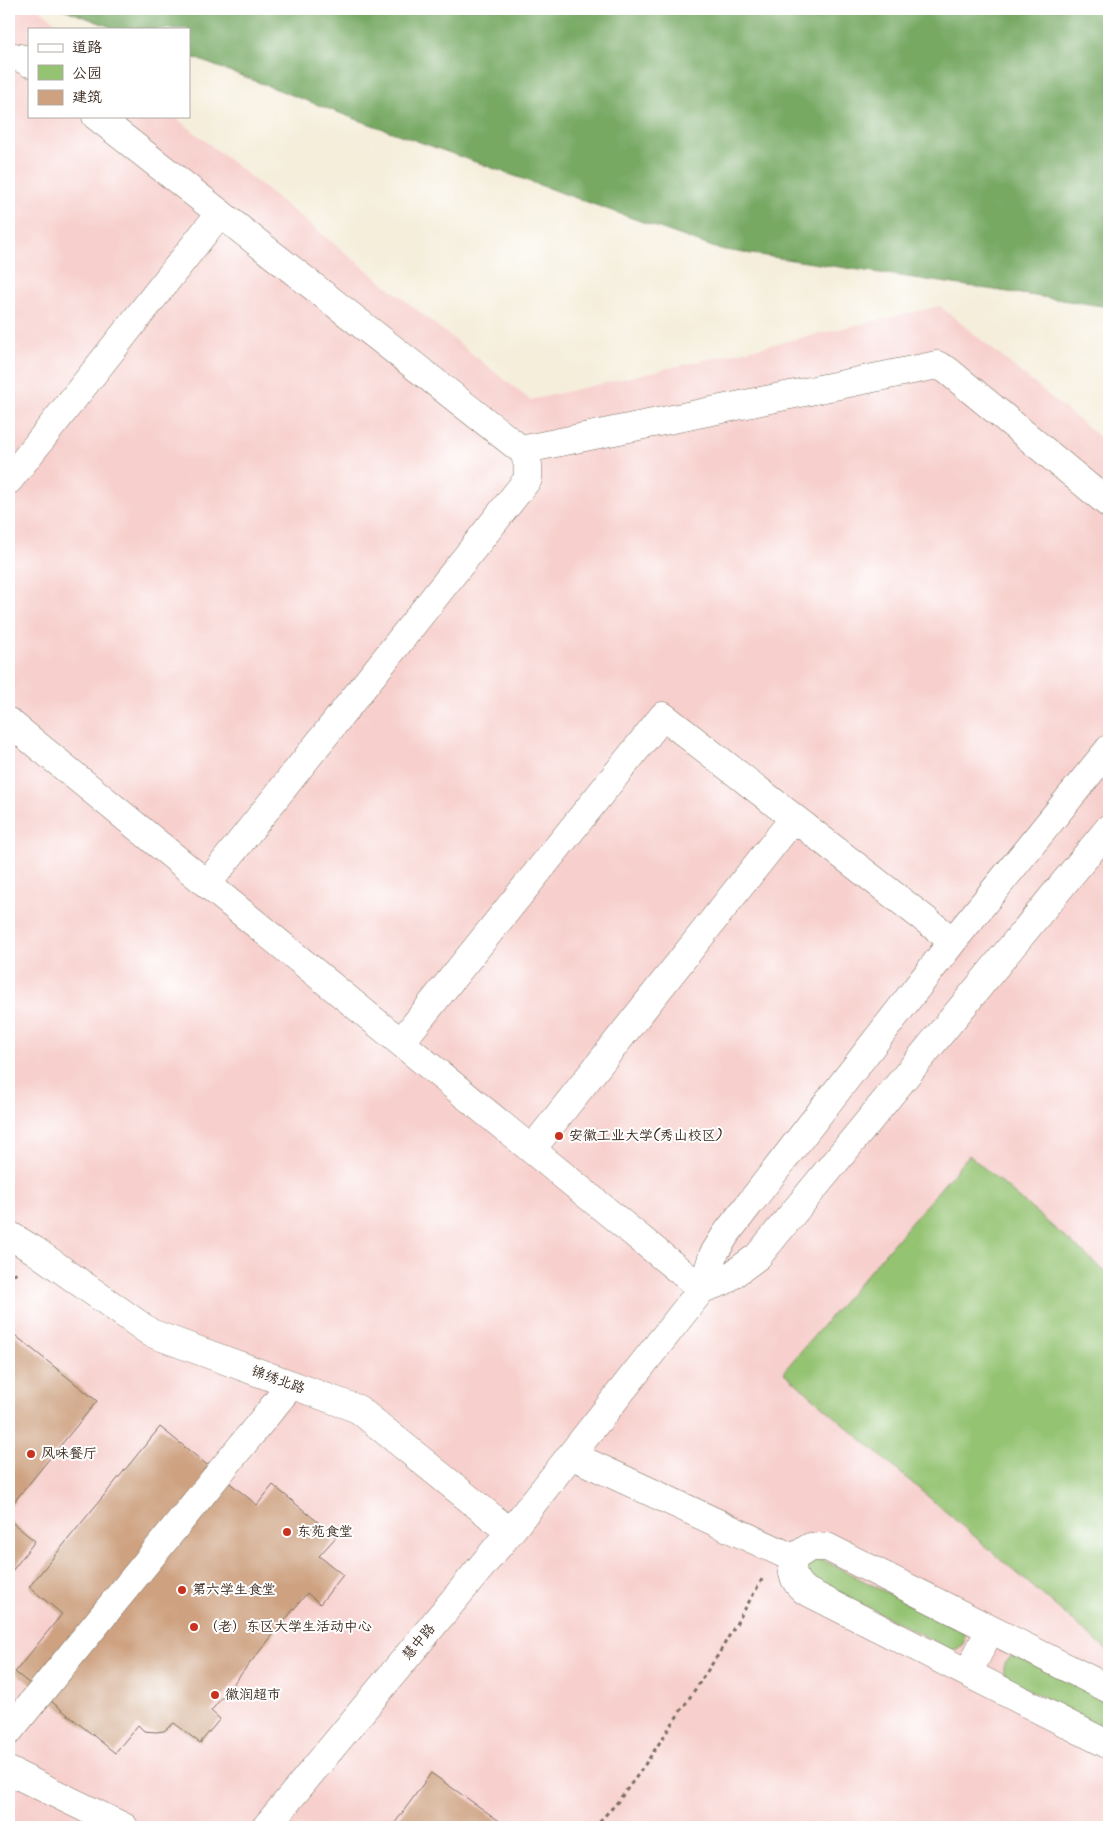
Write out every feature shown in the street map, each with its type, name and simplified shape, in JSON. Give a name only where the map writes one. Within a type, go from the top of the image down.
[{"type":"street","points":[[9,56],[24,59],[28,62]]},
{"type":"street","points":[[99,118],[523,450],[528,464],[528,479],[207,884]]},
{"type":"street","points":[[9,480],[220,214]]},
{"type":"street","points":[[523,450],[937,365],[947,370],[1109,504]]},
{"type":"street","points":[[400,1042],[662,716],[953,941]]},
{"type":"street","points":[[9,722],[702,1289]]},
{"type":"street","points":[[702,1289],[713,1255],[721,1242],[953,941],[1109,749]]},
{"type":"street","points":[[532,1149],[794,818]]},
{"type":"street","points":[[702,1289],[716,1285],[731,1277],[758,1256],[1109,828]]},
{"type":"street","name":"锦绣北路","points":[[9,1235],[34,1250],[151,1333],[358,1409],[510,1532]]},
{"type":"street","name":"慧中路","points":[[266,1827],[510,1532],[702,1289]]},
{"type":"street","points":[[9,1730],[291,1385]]},
{"type":"street","points":[[571,1456],[786,1555],[810,1547],[827,1547],[1109,1689]]},
{"type":"street","points":[[786,1555],[792,1574],[799,1586],[804,1590],[1109,1745]]},
{"type":"street","points":[[968,1673],[990,1630]]},
{"type":"street","points":[[9,1771],[124,1827]]},
{"type":"path","points":[[594,1827],[616,1804],[640,1772],[786,1555]]},
{"type":"shaded area","name":"安徽工业大学(秀山校区)","points":[[9,9],[39,9],[64,28],[28,28],[28,118],[177,118],[530,400],[940,306],[1109,445],[1109,1827],[9,1827]]},
{"type":"green space","points":[[63,9],[1109,9],[1109,307],[718,249],[350,117],[190,56],[190,28],[113,28]]},
{"type":"green space","points":[[969,1155],[1109,1275],[1109,1652],[783,1372]]},
{"type":"green space","points":[[812,1560],[829,1563],[964,1632],[964,1642],[957,1649],[951,1650],[809,1577],[807,1568]]},
{"type":"green space","points":[[1017,1655],[1109,1700],[1109,1731],[1006,1678],[1005,1663]]},
{"type":"building","name":"风味餐厅","points":[[11,1332],[97,1401],[9,1508],[9,1335]]},
{"type":"building","name":"第六学生食堂","points":[[160,1427],[257,1505],[273,1485],[336,1537],[319,1556],[343,1575],[320,1604],[307,1593],[211,1711],[220,1719],[200,1743],[174,1723],[164,1731],[156,1732],[144,1731],[138,1725],[115,1753],[15,1672],[62,1614],[29,1587]]},
{"type":"building","points":[[9,1520],[35,1541],[9,1575]]},
{"type":"building","points":[[431,1773],[508,1827],[392,1827]]},
{"type":"place","name":"安徽工业大学(秀山校区)","points":[[559,1136]]},
{"type":"place","name":"风味餐厅","points":[[31,1454]]},
{"type":"place","name":"东苑食堂","points":[[287,1532]]},
{"type":"place","name":"第六学生食堂","points":[[182,1590]]},
{"type":"place","name":"（老）东区大学生活动中心","points":[[194,1627]]},
{"type":"place","name":"徽润超市","points":[[215,1695]]}]
